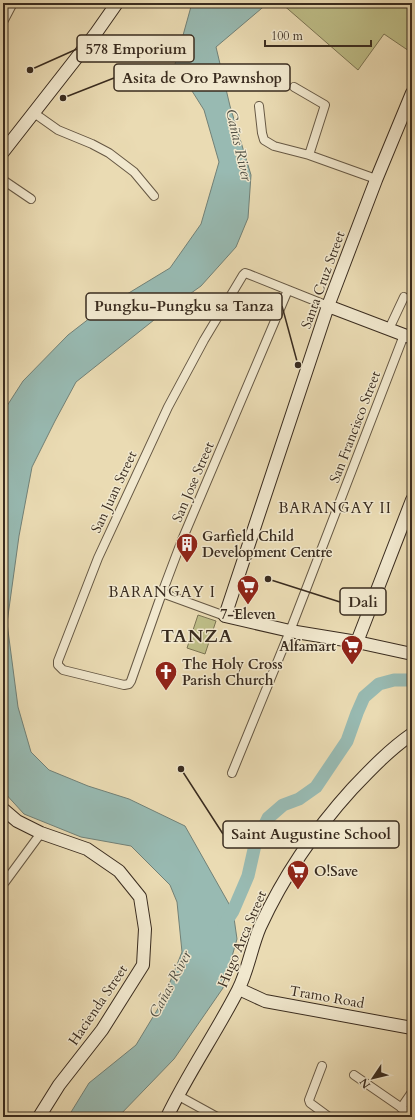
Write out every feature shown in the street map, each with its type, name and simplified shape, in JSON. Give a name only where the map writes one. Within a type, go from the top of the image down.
[{"type":"main road","points":[[3,152],[96,33],[117,3]]},
{"type":"main road","name":"Santa Cruz Street","points":[[225,616],[328,306],[376,179],[412,93]]},
{"type":"main road","points":[[328,306],[408,337]]},
{"type":"main road","points":[[357,642],[412,500]]},
{"type":"main road","points":[[225,616],[290,631],[357,642],[412,654]]},
{"type":"main road","name":"Hugo Arca Street","points":[[167,1117],[177,1095],[239,989],[260,929],[282,882],[304,847],[333,810],[376,764],[388,752],[412,734]]},
{"type":"main road","name":"Hacienda Street","points":[[3,809],[17,821],[41,833],[87,849],[119,871],[140,897],[145,929],[143,965],[102,1030],[59,1084],[39,1117]]},
{"type":"main road","name":"Tramo Road","points":[[239,989],[265,1001],[412,1028]]},
{"type":"street","points":[[3,22],[13,3]]},
{"type":"street","points":[[294,88],[325,105],[309,155]]},
{"type":"street","points":[[259,106],[261,129],[264,140],[274,146],[309,155],[376,179]]},
{"type":"street","points":[[34,113],[58,130],[92,144],[109,153],[134,172],[154,196]]},
{"type":"street","points":[[3,180],[31,199]]},
{"type":"street","name":"San Juan Street","points":[[127,685],[63,670],[58,665],[98,558],[168,407],[204,340],[245,273],[288,290]]},
{"type":"street","points":[[288,290],[328,306]]},
{"type":"street","name":"San Jose Street","points":[[127,685],[132,678],[182,540],[288,290]]},
{"type":"street","points":[[389,330],[404,297]]},
{"type":"street","name":"San Francisco Street","points":[[232,773],[408,337]]},
{"type":"street","points":[[162,593],[225,616]]},
{"type":"street","points":[[3,884],[41,833]]},
{"type":"street","points":[[322,1066],[309,1100],[310,1103],[329,1117]]},
{"type":"street","points":[[354,1075],[412,1115]]},
{"type":"street","points":[[401,1108],[412,1092]]},
{"type":"street","points":[[177,1095],[217,1117]]},
{"type":"green space","points":[[281,3],[412,3],[412,53],[384,34],[358,70]]},
{"type":"green space","points":[[198,615],[216,621],[205,654],[187,648]]},
{"type":"water","name":"Cañas River","points":[[192,3],[268,3],[216,47],[230,106],[251,175],[248,218],[236,247],[201,286],[159,316],[76,382],[32,467],[19,536],[7,623],[18,707],[31,752],[49,770],[88,786],[129,799],[185,826],[233,911],[237,939],[223,988],[174,1059],[118,1117],[68,1117],[89,1083],[136,1045],[162,1002],[182,952],[177,902],[170,885],[131,846],[81,837],[24,814],[3,791],[3,412],[23,381],[68,335],[99,311],[170,268],[201,224],[219,162],[204,110],[175,64]]},
{"type":"waterway","points":[[224,925],[233,911],[248,876],[255,845],[268,818],[283,805],[299,799],[316,787],[347,741],[364,697],[379,684],[394,680],[412,680]]},
{"type":"place","name":"578 Emporium","points":[[30,70]]},
{"type":"place","name":"Asita de Oro Pawnshop","points":[[63,98]]},
{"type":"place","name":"Pungku-Pungku sa Tanza","points":[[298,365]]},
{"type":"place","name":"Garfield Child Development Centre","points":[[187,564]]},
{"type":"place","name":"Dali","points":[[268,579]]},
{"type":"place","name":"7-Eleven","points":[[248,606]]},
{"type":"place","name":"Alfamart","points":[[352,666]]},
{"type":"place","name":"The Holy Cross Parish Church","points":[[166,692]]},
{"type":"place","name":"Saint Augustine School","points":[[181,769]]},
{"type":"place","name":"O!Save","points":[[298,890]]},
{"type":"district","name":"BARANGAY II","points":[[335,508]]},
{"type":"district","name":"BARANGAY I","points":[[162,592]]},
{"type":"district","name":"TANZA","points":[[197,636]]}]
